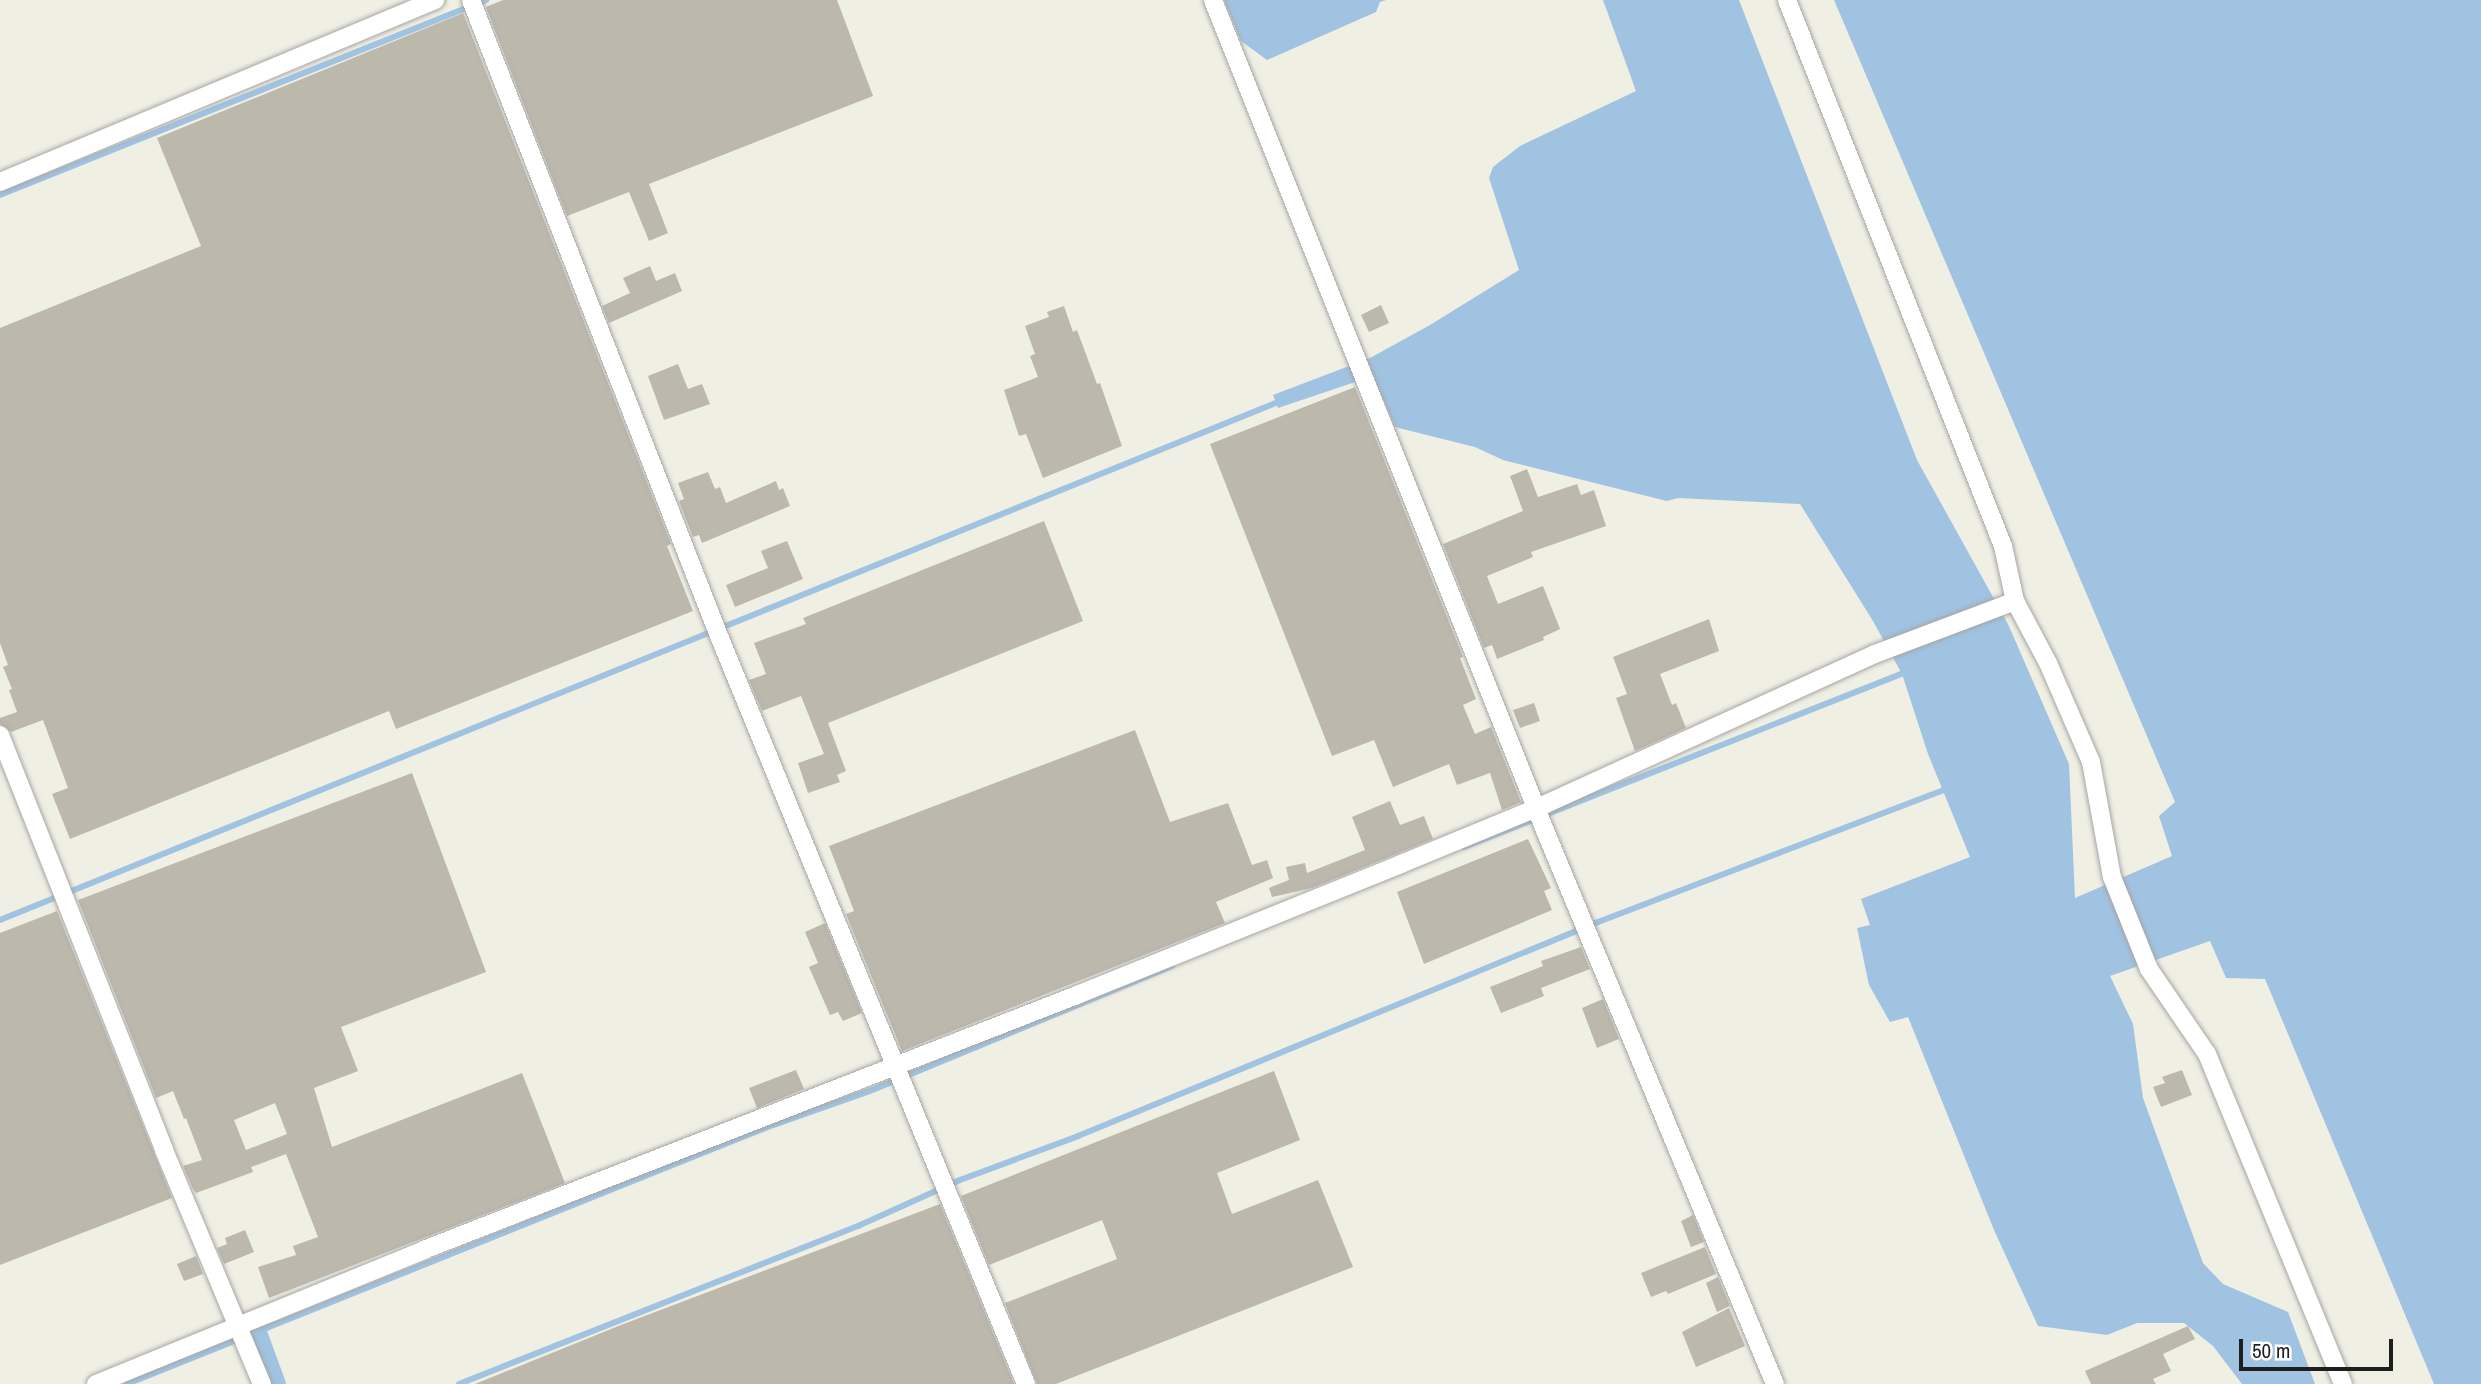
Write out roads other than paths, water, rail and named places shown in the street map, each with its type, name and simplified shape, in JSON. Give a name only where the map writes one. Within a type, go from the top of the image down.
[{"type":"street","points":[[0,182],[436,0]]},
{"type":"street","points":[[1213,0],[1545,828],[1775,1384]]},
{"type":"street","points":[[1787,0],[2003,546],[2015,601],[2048,663],[2091,762],[2112,877],[2149,969],[2207,1054],[2343,1384]]},
{"type":"street","points":[[474,6],[716,628],[1026,1384]]},
{"type":"street","points":[[96,1384],[242,1335],[426,1249],[898,1074],[1537,808],[1875,654],[2015,601]]},
{"type":"street","points":[[0,735],[65,902],[262,1384]]},
{"type":"water","points":[[1224,0],[1386,0],[1380,2],[1376,12],[1267,60],[1241,41]]},
{"type":"water","points":[[1603,0],[1739,0],[1917,460],[2008,624],[2069,764],[2075,898],[2172,856],[2159,816],[2175,802],[1834,0],[2481,0],[2481,1384],[2434,1384],[2265,979],[2226,978],[2210,941],[2110,976],[2133,1024],[2143,1098],[2203,1263],[2223,1284],[2288,1312],[2315,1384],[2242,1384],[2213,1346],[2184,1323],[2137,1323],[2107,1335],[2038,1326],[1994,1230],[1908,1017],[1890,1022],[1869,985],[1857,928],[1870,925],[1861,899],[1970,857],[1928,754],[1902,674],[1873,621],[1800,504],[1678,498],[1667,501],[1503,460],[1475,447],[1395,427],[1373,376],[1278,408],[1273,395],[1370,358],[1519,270],[1489,178],[1493,167],[1520,146],[1636,91]]},
{"type":"waterway","points":[[0,195],[486,0]]},
{"type":"waterway","points":[[0,920],[1283,400]]},
{"type":"waterway","points":[[1464,847],[1902,674]]},
{"type":"waterway","points":[[459,1384],[858,1226],[960,1180],[1078,1136],[1598,922],[1948,788]]},
{"type":"waterway","points":[[127,1384],[762,1129],[870,1091],[1172,966]]},
{"type":"waterway","points":[[256,1332],[275,1384]]}]
